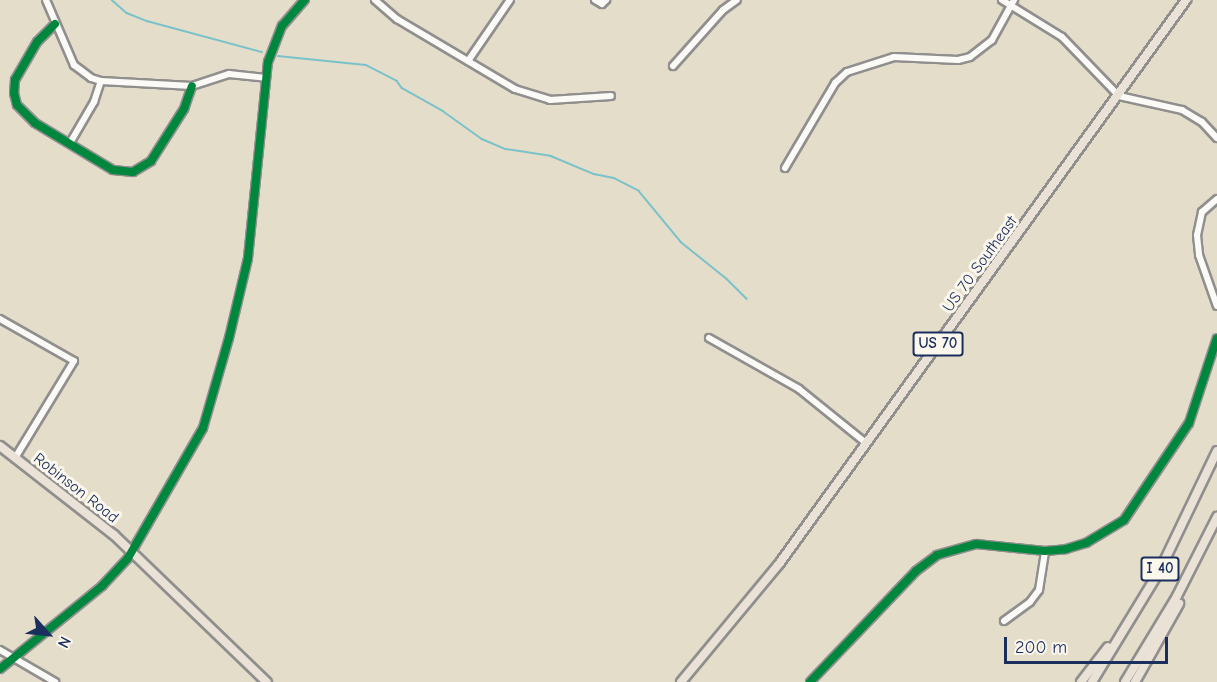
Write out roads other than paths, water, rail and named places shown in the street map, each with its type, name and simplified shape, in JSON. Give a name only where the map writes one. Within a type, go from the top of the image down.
[{"type":"highway","name":"I 40","points":[[1092,682],[1159,572],[1217,451]]},
{"type":"highway","name":"I 40","points":[[1125,682],[1172,604],[1217,517]]},
{"type":"highway","points":[[1135,682],[1198,568],[1217,527]]},
{"type":"highway","points":[[1081,682],[1105,653],[1159,572]]},
{"type":"main road","name":"US 70 Southeast","points":[[681,682],[765,582],[1119,96],[1186,0]]},
{"type":"main road","name":"Robinson Road","points":[[0,446],[114,535],[267,682]]},
{"type":"street","points":[[46,0],[74,66],[81,73],[101,81],[192,86],[230,74],[266,78]]},
{"type":"street","points":[[0,669],[102,586],[132,553],[192,450],[210,408],[248,258],[266,78],[272,49],[282,26],[305,0]]},
{"type":"street","points":[[375,0],[397,19],[507,85],[536,97],[550,100],[611,96]]},
{"type":"street","points":[[468,61],[510,0]]},
{"type":"street","points":[[595,0],[602,4],[606,0]]},
{"type":"street","points":[[673,66],[723,10],[736,0]]},
{"type":"street","points":[[1002,0],[1013,3],[1062,38],[1119,96],[1182,110],[1202,122],[1217,138]]},
{"type":"street","points":[[785,168],[835,83],[847,72],[894,57],[958,60],[970,57],[992,40],[1013,3]]},
{"type":"street","points":[[55,24],[37,42],[25,60],[15,80],[14,93],[23,113],[113,171],[133,172],[144,167],[158,153],[184,109],[192,86]]},
{"type":"street","points":[[70,143],[94,102],[101,81]]},
{"type":"street","points":[[1217,199],[1202,212],[1197,235],[1199,255],[1217,306]]},
{"type":"street","points":[[0,319],[74,361],[15,458]]},
{"type":"street","points":[[709,338],[799,389],[866,443]]},
{"type":"street","points":[[810,682],[916,571],[937,555],[975,544],[1045,551],[1078,546],[1116,526],[1129,515],[1189,423],[1217,338]]},
{"type":"street","points":[[1004,621],[1030,602],[1039,590],[1045,551]]},
{"type":"street","points":[[0,650],[55,682]]},
{"type":"waterway","points":[[112,0],[127,13],[147,21],[262,52]]},
{"type":"waterway","points":[[278,56],[366,65],[397,81],[402,88],[443,111],[482,139],[506,149],[551,156],[594,174],[614,178],[639,191],[681,242],[727,279],[747,299]]}]
